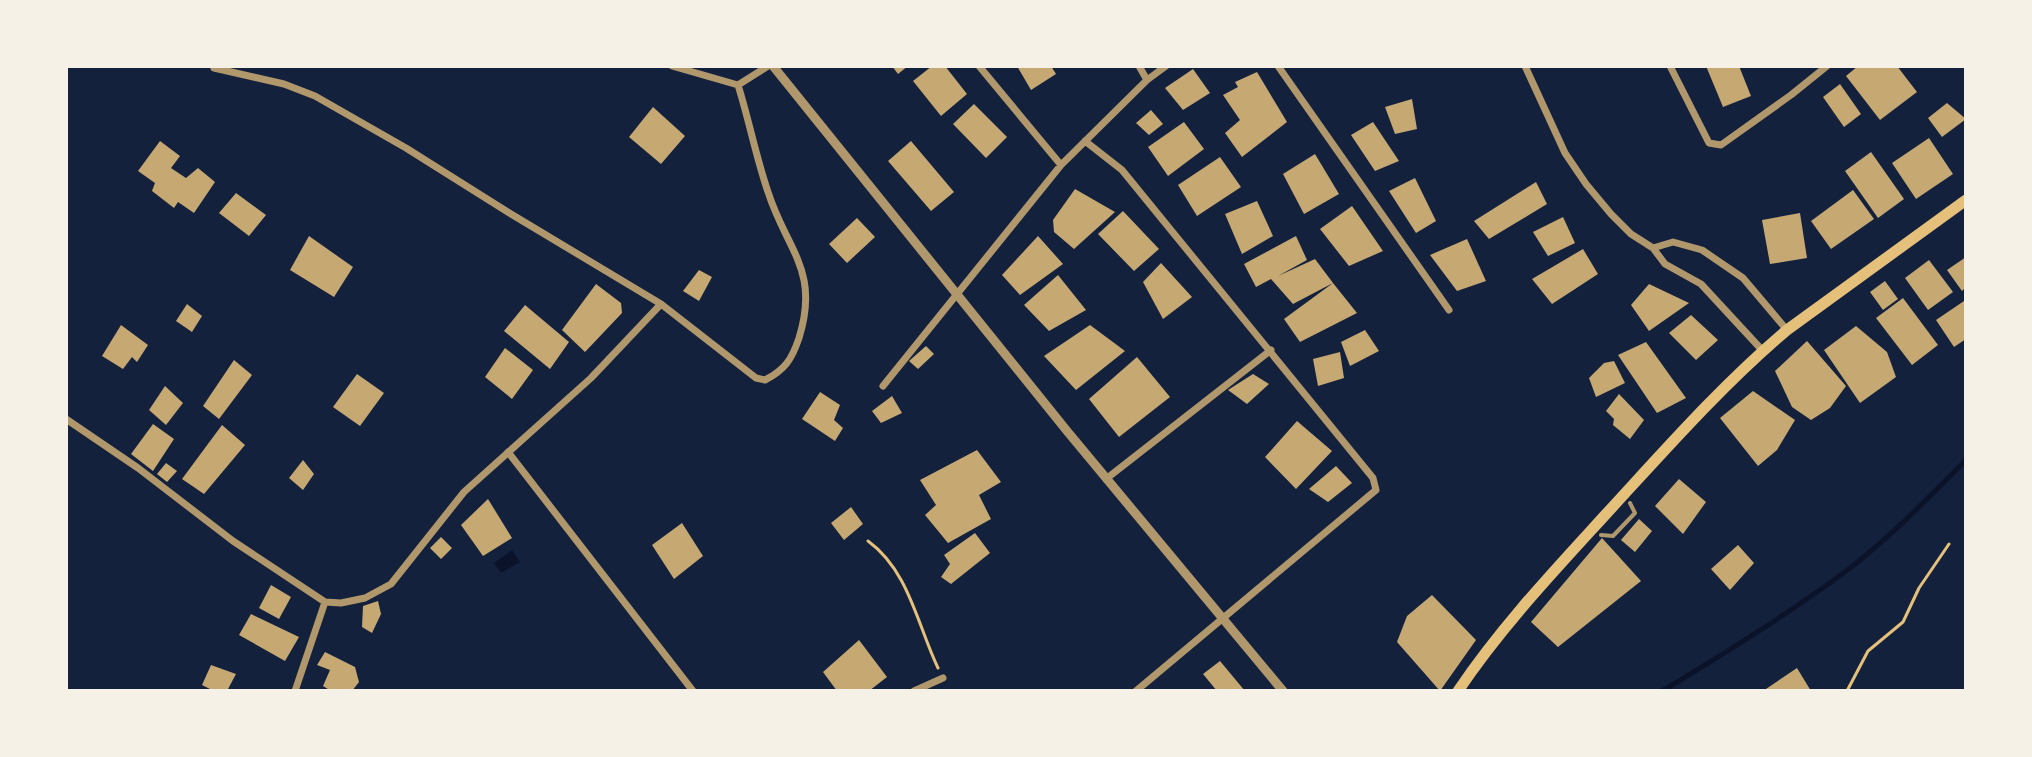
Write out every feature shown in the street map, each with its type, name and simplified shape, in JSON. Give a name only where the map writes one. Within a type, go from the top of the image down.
[{"type":"main road","points":[[1458,691],[1480,658],[1579,544],[1662,452],[1762,350],[1966,200]]},
{"type":"street","points":[[672,66],[738,85],[771,66],[1106,479],[1283,691]]},
{"type":"street","points":[[979,66],[1061,165]]},
{"type":"street","points":[[1139,66],[1147,80]]},
{"type":"street","points":[[883,386],[1061,165],[1147,80],[1166,66]]},
{"type":"street","points":[[1278,66],[1449,310]]},
{"type":"street","points":[[1525,66],[1565,153],[1586,184],[1631,234],[1653,248],[1665,264],[1701,284],[1762,350]]},
{"type":"street","points":[[1670,66],[1709,143],[1721,145],[1827,66]]},
{"type":"street","points":[[214,68],[284,84],[315,96],[661,304],[756,378],[765,380],[785,368],[794,352],[806,314],[803,275],[799,259],[772,206],[738,85]]},
{"type":"street","points":[[1085,141],[1122,170],[1373,478],[1376,490],[1136,691]]},
{"type":"street","points":[[1653,248],[1673,242],[1702,250],[1743,278],[1787,330]]},
{"type":"street","points":[[66,419],[138,468],[233,541],[325,602],[341,603],[365,598],[391,584],[464,492],[591,378],[661,304]]},
{"type":"street","points":[[1106,479],[1271,350]]},
{"type":"street","points":[[508,452],[693,691]]},
{"type":"street","points":[[295,691],[325,602]]},
{"type":"street","points":[[914,691],[943,678]]},
{"type":"lane","points":[[1601,535],[1613,536],[1635,513],[1630,503]]},
{"type":"path","points":[[868,541],[884,552],[897,571],[943,678]]},
{"type":"path","points":[[1847,691],[1868,651],[1903,622],[1919,588],[1949,544]]},
{"type":"water","points":[[512,550],[520,562],[501,573],[494,563]]},
{"type":"building","points":[[892,66],[908,66],[898,74]]},
{"type":"building","points":[[932,66],[945,66],[967,94],[941,116],[913,81]]},
{"type":"building","points":[[1017,66],[1051,66],[1056,74],[1031,90]]},
{"type":"building","points":[[1706,66],[1739,66],[1751,96],[1723,107]]},
{"type":"building","points":[[1858,66],[1897,66],[1917,92],[1880,120],[1846,76]]},
{"type":"building","points":[[1193,69],[1210,93],[1183,110],[1165,88]]},
{"type":"building","points":[[1257,72],[1287,122],[1242,157],[1225,133],[1240,120],[1223,95],[1238,87],[1235,82]]},
{"type":"building","points":[[1840,84],[1861,114],[1844,127],[1823,97]]},
{"type":"building","points":[[1412,99],[1417,129],[1395,134],[1385,107]]},
{"type":"building","points":[[1947,103],[1966,119],[1942,137],[1928,118]]},
{"type":"building","points":[[974,104],[1007,137],[986,158],[953,124]]},
{"type":"building","points":[[653,107],[685,136],[661,164],[629,137]]},
{"type":"building","points":[[1151,110],[1163,124],[1149,135],[1136,123]]},
{"type":"building","points":[[1184,122],[1204,149],[1168,176],[1148,147]]},
{"type":"building","points":[[1373,122],[1399,161],[1375,171],[1351,135]]},
{"type":"building","points":[[1929,138],[1953,174],[1916,199],[1892,163]]},
{"type":"building","points":[[160,141],[180,156],[171,168],[186,178],[198,168],[215,182],[194,213],[178,202],[174,208],[152,191],[155,183],[138,171]]},
{"type":"building","points":[[911,141],[954,192],[931,211],[888,161]]},
{"type":"building","points":[[1871,152],[1904,199],[1878,218],[1845,171]]},
{"type":"building","points":[[1315,154],[1339,194],[1304,214],[1283,174]]},
{"type":"building","points":[[1220,157],[1241,187],[1197,216],[1178,185]]},
{"type":"building","points":[[1415,178],[1436,221],[1416,233],[1389,191]]},
{"type":"building","points":[[1536,182],[1547,204],[1489,239],[1474,221]]},
{"type":"building","points":[[1075,189],[1115,212],[1074,249],[1054,232],[1053,220]]},
{"type":"building","points":[[1853,190],[1874,219],[1831,249],[1811,221]]},
{"type":"building","points":[[236,193],[266,215],[249,236],[219,213]]},
{"type":"building","points":[[1257,201],[1273,236],[1242,254],[1225,214]]},
{"type":"building","points":[[1352,206],[1383,251],[1349,266],[1320,229]]},
{"type":"building","points":[[1123,211],[1159,249],[1134,271],[1098,234]]},
{"type":"building","points":[[1800,213],[1807,258],[1770,264],[1762,220]]},
{"type":"building","points":[[1563,217],[1575,243],[1548,256],[1533,232]]},
{"type":"building","points":[[857,218],[875,237],[847,263],[829,244]]},
{"type":"building","points":[[309,236],[353,267],[334,297],[290,270]]},
{"type":"building","points":[[1038,236],[1063,264],[1020,295],[1002,275]]},
{"type":"building","points":[[1296,236],[1307,260],[1278,276],[1315,259],[1333,283],[1293,304],[1271,279],[1256,287],[1244,264]]},
{"type":"building","points":[[1467,239],[1486,281],[1457,291],[1430,255]]},
{"type":"building","points":[[1583,249],[1598,274],[1552,304],[1532,279]]},
{"type":"building","points":[[1966,257],[1966,287],[1962,291],[1947,270]]},
{"type":"building","points":[[1929,260],[1953,292],[1928,310],[1905,278]]},
{"type":"building","points":[[1161,263],[1192,297],[1163,319],[1143,282]]},
{"type":"building","points":[[699,270],[712,277],[699,301],[683,291]]},
{"type":"building","points":[[1058,275],[1086,310],[1049,331],[1024,305]]},
{"type":"building","points":[[1885,281],[1898,299],[1883,310],[1870,292]]},
{"type":"building","points":[[1333,283],[1357,313],[1300,342],[1284,319]]},
{"type":"building","points":[[596,284],[621,303],[622,313],[585,352],[562,330]]},
{"type":"building","points":[[1649,284],[1689,303],[1649,331],[1631,305]]},
{"type":"building","points":[[1903,298],[1938,345],[1912,365],[1876,318]]},
{"type":"building","points":[[1964,301],[1966,339],[1954,347],[1936,320]]},
{"type":"building","points":[[187,304],[202,316],[192,332],[176,321]]},
{"type":"building","points":[[525,305],[569,342],[550,369],[504,331]]},
{"type":"building","points":[[1691,315],[1718,340],[1696,360],[1669,333]]},
{"type":"building","points":[[121,325],[148,345],[137,362],[132,357],[123,369],[102,356]]},
{"type":"building","points":[[1090,325],[1125,351],[1076,390],[1044,356]]},
{"type":"building","points":[[1856,326],[1887,352],[1896,377],[1860,403],[1824,350]]},
{"type":"building","points":[[1365,330],[1379,351],[1350,366],[1341,342]]},
{"type":"building","points":[[1807,341],[1846,386],[1830,408],[1811,420],[1792,407],[1775,371]]},
{"type":"building","points":[[1646,342],[1686,398],[1657,413],[1618,355]]},
{"type":"building","points":[[926,346],[934,354],[918,369],[909,361]]},
{"type":"building","points":[[505,348],[533,370],[512,399],[485,377]]},
{"type":"building","points":[[1340,352],[1344,378],[1318,386],[1313,359]]},
{"type":"building","points":[[1137,357],[1170,397],[1119,437],[1089,399]]},
{"type":"building","points":[[234,360],[252,375],[219,419],[203,406]]},
{"type":"building","points":[[1614,361],[1625,383],[1596,397],[1589,378],[1604,363]]},
{"type":"building","points":[[357,374],[384,393],[360,426],[333,407]]},
{"type":"building","points":[[1253,374],[1269,384],[1247,404],[1228,390]]},
{"type":"building","points":[[165,386],[183,403],[166,425],[149,410]]},
{"type":"building","points":[[1753,391],[1795,420],[1777,450],[1758,466],[1720,418]]},
{"type":"building","points":[[820,392],[840,405],[834,420],[843,428],[835,441],[802,419]]},
{"type":"building","points":[[1619,394],[1644,420],[1630,439],[1613,425],[1614,419],[1606,411]]},
{"type":"building","points":[[892,396],[902,413],[881,423],[872,411]]},
{"type":"building","points":[[1297,421],[1332,451],[1296,489],[1265,457]]},
{"type":"building","points":[[153,424],[174,439],[153,471],[131,454]]},
{"type":"building","points":[[222,425],[245,445],[204,494],[182,479]]},
{"type":"building","points":[[977,450],[1001,482],[979,495],[991,519],[948,543],[925,515],[936,505],[920,480]]},
{"type":"building","points":[[303,460],[314,474],[303,490],[289,478]]},
{"type":"building","points":[[166,463],[177,471],[167,482],[157,474]]},
{"type":"building","points":[[1336,466],[1352,483],[1328,502],[1309,489]]},
{"type":"building","points":[[1679,479],[1706,502],[1683,534],[1655,506]]},
{"type":"building","points":[[488,499],[512,538],[483,556],[461,525]]},
{"type":"building","points":[[851,507],[863,524],[844,540],[831,523]]},
{"type":"building","points":[[1639,519],[1652,531],[1635,552],[1621,540]]},
{"type":"building","points":[[682,523],[703,556],[674,579],[652,545]]},
{"type":"building","points":[[975,533],[990,553],[951,584],[941,577],[950,564],[944,555]]},
{"type":"building","points":[[441,537],[452,548],[441,559],[430,548]]},
{"type":"building","points":[[1602,538],[1641,581],[1558,647],[1531,622]]},
{"type":"building","points":[[1738,545],[1754,563],[1730,590],[1711,569]]},
{"type":"building","points":[[271,585],[291,597],[279,619],[259,608]]},
{"type":"building","points":[[1432,595],[1476,640],[1440,691],[1397,642],[1407,616]]},
{"type":"building","points":[[378,601],[381,614],[372,633],[362,627],[363,606]]},
{"type":"building","points":[[251,614],[299,637],[285,661],[239,635]]},
{"type":"building","points":[[859,640],[887,677],[869,691],[837,691],[823,672]]},
{"type":"building","points":[[325,652],[355,667],[359,682],[352,691],[331,691],[323,686],[330,670],[317,665]]},
{"type":"building","points":[[1220,661],[1245,691],[1217,691],[1203,674]]},
{"type":"building","points":[[211,665],[236,674],[227,691],[214,691],[202,685]]},
{"type":"building","points":[[1797,668],[1811,691],[1763,691]]},
{"type":"waterway","points":[[1662,691],[1774,622],[1855,564],[1966,460]]}]
